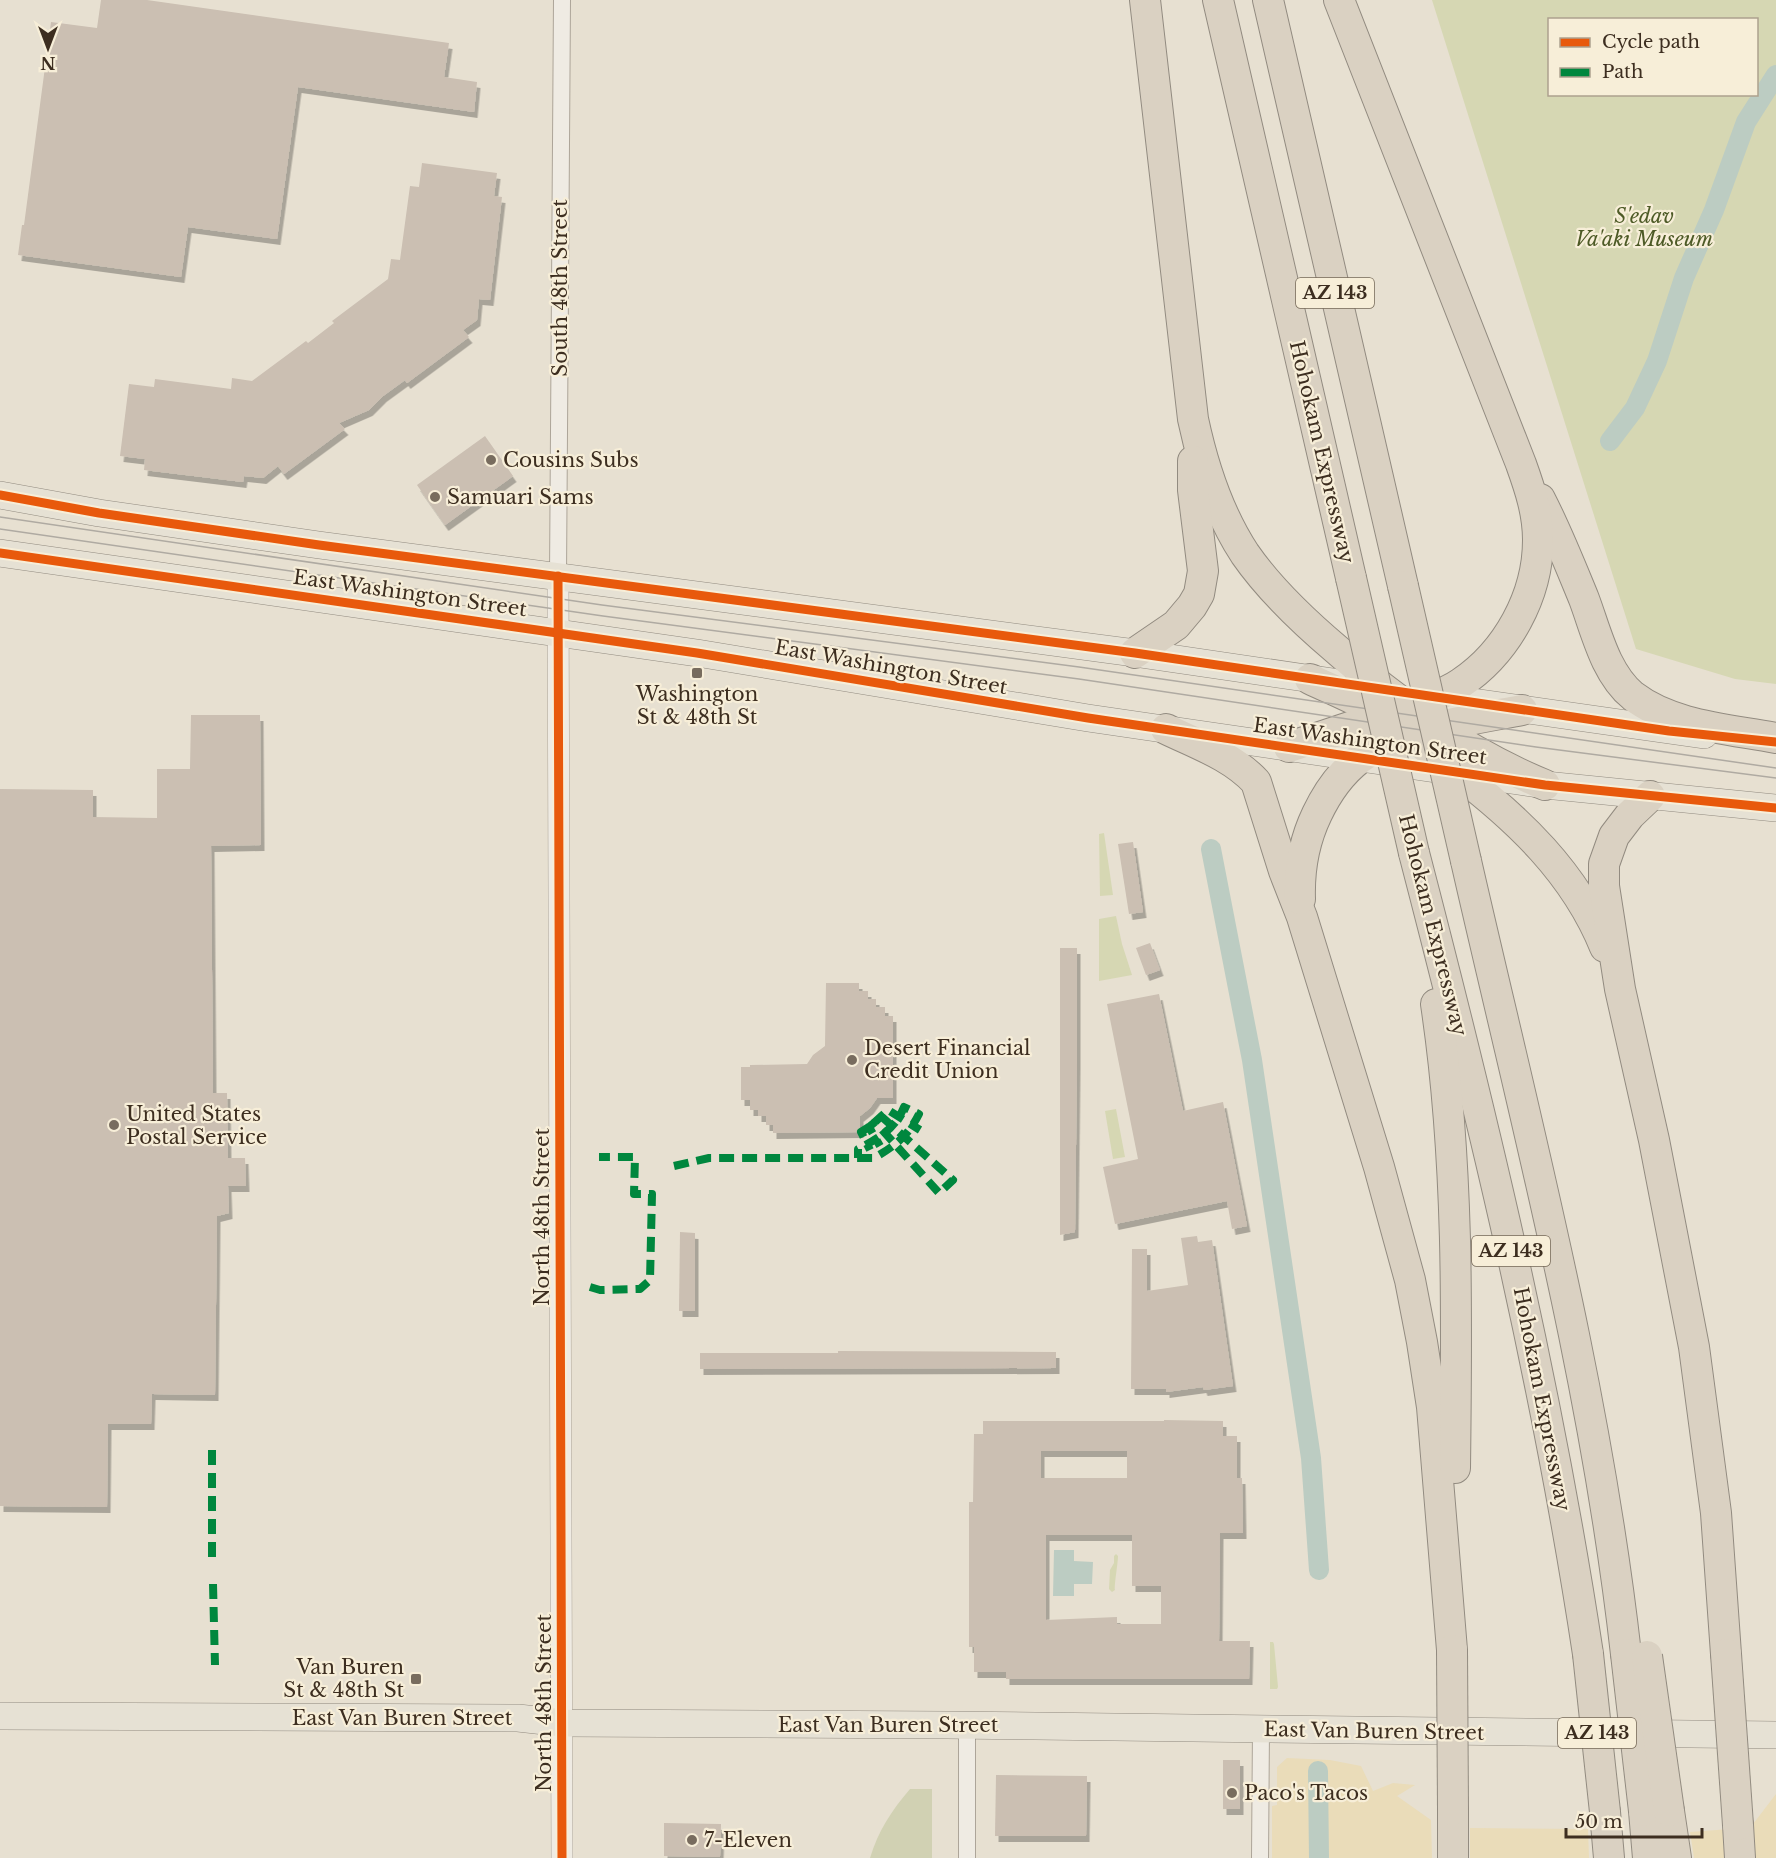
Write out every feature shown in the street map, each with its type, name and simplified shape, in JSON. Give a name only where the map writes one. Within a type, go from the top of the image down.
[{"type":"highway","points":[[1135,653],[1176,625],[1192,606],[1202,582],[1203,571],[1194,490],[1193,419],[1145,0]]},
{"type":"highway","name":"Hohokam Expressway","points":[[1218,0],[1414,853],[1461,1035],[1530,1330],[1558,1473],[1588,1654],[1609,1858]]},
{"type":"highway","name":"AZ 143","points":[[1268,0],[1564,1288],[1637,1655],[1656,1811],[1648,1858]]},
{"type":"highway","points":[[1289,747],[1409,712],[1460,684],[1483,665],[1513,628],[1527,598],[1535,569],[1538,540],[1534,507],[1521,464],[1339,0]]},
{"type":"highway","points":[[1193,419],[1204,466],[1227,523],[1245,554],[1269,584],[1308,625],[1409,712],[1509,769],[1545,785]]},
{"type":"highway","points":[[1521,464],[1556,530],[1608,662],[1625,688],[1644,703],[1680,719],[1776,740]]},
{"type":"highway","points":[[1310,679],[1409,712],[1522,710]]},
{"type":"highway","points":[[1302,916],[1299,882],[1307,839],[1313,822],[1330,791],[1349,768],[1361,757],[1398,738],[1409,712]]},
{"type":"highway","points":[[1409,712],[1456,772],[1488,795],[1532,836],[1567,879],[1601,937],[1620,989]]},
{"type":"highway","points":[[1166,729],[1222,756],[1256,782],[1284,871],[1302,916],[1379,1167],[1416,1308],[1433,1418],[1452,1650]]},
{"type":"highway","points":[[1650,796],[1618,830],[1606,855],[1604,886],[1620,989],[1656,1151],[1694,1347],[1715,1503],[1740,1858]]},
{"type":"highway","points":[[1414,853],[1441,1039],[1454,1193],[1456,1331],[1452,1650],[1453,1858]]},
{"type":"highway","points":[[1656,1811],[1676,1858]]},
{"type":"main road","name":"East Washington Street","points":[[0,495],[99,513],[319,545],[1135,653],[1310,679]]},
{"type":"main road","name":"East Washington Street","points":[[0,553],[558,632],[754,662],[1019,707],[1545,785],[1776,808]]},
{"type":"main road","points":[[1522,710],[1711,736],[1776,740]]},
{"type":"main road","name":"East Van Buren Street","points":[[0,1716],[518,1718],[562,1723],[967,1725],[1776,1735]]},
{"type":"street","name":"South 48th Street","points":[[558,576],[562,0]]},
{"type":"street","name":"North 48th Street","points":[[558,576],[562,1858]]},
{"type":"street","points":[[967,1725],[967,1858]]},
{"type":"street","points":[[1260,1858],[1261,1730]]},
{"type":"green space","name":"S'edav Va'aki Museum","points":[[1432,0],[1776,0],[1776,684],[1735,679],[1636,649]]},
{"type":"green space","points":[[1104,833],[1113,895],[1100,896],[1099,834]]},
{"type":"green space","points":[[1116,916],[1132,975],[1099,981],[1099,919]]},
{"type":"green space","points":[[1116,1109],[1125,1157],[1113,1159],[1105,1111]]},
{"type":"green space","points":[[1116,1554],[1118,1556],[1115,1590],[1112,1592],[1109,1589],[1110,1570]]},
{"type":"green space","points":[[1270,1642],[1274,1644],[1277,1689],[1270,1689]]},
{"type":"green space","points":[[910,1789],[932,1789],[932,1858],[870,1858],[886,1821]]},
{"type":"sand","points":[[1287,1758],[1330,1760],[1361,1766],[1373,1791],[1393,1783],[1415,1785],[1397,1796],[1431,1820],[1432,1858],[1272,1858],[1272,1806],[1277,1805],[1277,1767]]},
{"type":"sand","points":[[1776,1794],[1776,1858],[1752,1858],[1750,1828]]},
{"type":"sand","points":[[1470,1828],[1588,1829],[1589,1858],[1470,1858]]},
{"type":"sand","points":[[1730,1829],[1731,1858],[1694,1858],[1690,1832]]},
{"type":"shaded area","points":[[1054,1550],[1074,1550],[1074,1561],[1093,1562],[1092,1584],[1074,1584],[1074,1596],[1053,1596]]},
{"type":"building","points":[[101,0],[147,0],[449,43],[444,77],[477,82],[474,112],[298,87],[277,239],[188,227],[181,277],[18,255],[51,22],[97,28]]},
{"type":"building","points":[[422,163],[497,173],[494,196],[502,197],[490,300],[479,299],[477,320],[463,330],[469,337],[407,383],[405,380],[383,396],[369,410],[339,423],[345,429],[284,474],[278,466],[263,478],[244,476],[243,482],[144,470],[145,459],[120,456],[129,384],[154,387],[155,379],[231,389],[232,378],[252,381],[306,341],[308,343],[334,323],[332,321],[388,279],[391,259],[400,260],[410,186],[419,187]]},
{"type":"building","points":[[485,436],[513,476],[445,525],[417,485]]},
{"type":"building","name":"United States Postal Service","points":[[191,715],[260,715],[261,845],[211,846],[213,1093],[227,1093],[228,1158],[245,1158],[246,1186],[228,1186],[229,1213],[217,1216],[215,1395],[152,1394],[151,1424],[108,1424],[107,1507],[0,1506],[0,789],[93,790],[93,817],[157,818],[157,769],[190,769]]},
{"type":"building","points":[[1133,842],[1143,912],[1129,914],[1118,844]]},
{"type":"building","points":[[1150,943],[1160,970],[1146,975],[1136,948]]},
{"type":"building","points":[[1060,948],[1077,948],[1077,1062],[1075,1232],[1060,1235]]},
{"type":"building","name":"Desert Financial Credit Union","points":[[826,983],[859,983],[859,991],[868,991],[868,999],[876,999],[876,1007],[885,1007],[885,1016],[893,1016],[893,1098],[877,1098],[860,1116],[860,1132],[773,1133],[773,1125],[766,1125],[766,1116],[758,1116],[758,1110],[750,1110],[750,1100],[741,1100],[741,1067],[807,1064],[813,1055],[825,1046]]},
{"type":"building","points":[[1159,994],[1183,1111],[1223,1102],[1247,1226],[1232,1229],[1227,1201],[1115,1224],[1103,1167],[1138,1159],[1107,1004]]},
{"type":"building","points":[[680,1232],[695,1233],[695,1311],[679,1311]]},
{"type":"building","points":[[1197,1236],[1198,1242],[1212,1240],[1233,1386],[1166,1392],[1166,1389],[1131,1389],[1132,1249],[1147,1249],[1147,1291],[1188,1285],[1181,1238]]},
{"type":"building","points":[[838,1351],[1056,1352],[1056,1368],[700,1369],[700,1353],[838,1353]]},
{"type":"building","points":[[983,1421],[1223,1421],[1223,1436],[1237,1436],[1237,1478],[1242,1478],[1243,1533],[1220,1533],[1219,1641],[1250,1641],[1249,1679],[1006,1679],[1006,1672],[974,1672],[974,1647],[969,1647],[969,1502],[973,1502],[974,1434],[983,1434]],"holes":[[[1041,1451],[1127,1451],[1127,1478],[1041,1478]],[[1046,1535],[1132,1535],[1132,1586],[1161,1586],[1161,1624],[1117,1624],[1117,1617],[1046,1620]]]},
{"type":"building","name":"Paco's Tacos","points":[[1223,1760],[1240,1760],[1240,1809],[1223,1809]]},
{"type":"building","points":[[996,1775],[1087,1776],[1086,1836],[995,1836]]},
{"type":"building","name":"7-Eleven","points":[[664,1823],[721,1824],[720,1857],[664,1856]]},
{"type":"waterway","points":[[1610,441],[1635,408],[1657,361],[1684,278],[1714,210],[1746,122],[1776,75]]},
{"type":"waterway","points":[[1211,849],[1252,1060],[1311,1458],[1319,1570]]},
{"type":"waterway","points":[[1318,1771],[1319,1858]]},
{"type":"tram line","points":[[0,517],[602,605],[1079,667],[1776,768]]},
{"type":"tram line","points":[[0,529],[603,616],[1079,679],[1536,747],[1776,778]]},
{"type":"marked path","points":[[674,1166],[709,1158],[874,1158],[900,1140],[919,1114],[904,1107],[891,1127],[858,1149],[858,1158]]},
{"type":"marked path","points":[[882,1117],[953,1180],[939,1193],[875,1122],[888,1110],[920,1130]]},
{"type":"marked path","points":[[875,1122],[869,1127],[880,1146]]},
{"type":"marked path","points":[[869,1127],[861,1132],[870,1150]]},
{"type":"marked path","points":[[590,1287],[600,1290],[640,1289],[650,1280],[652,1194],[634,1194],[635,1157],[599,1157]]},
{"type":"marked path","points":[[212,1443],[212,1557]]},
{"type":"marked path","points":[[213,1584],[215,1665]]},
{"type":"cycle path","points":[[0,495],[99,513],[319,545],[1135,653],[1669,731],[1776,742]]},
{"type":"cycle path","points":[[0,553],[697,653],[1088,718],[1545,785],[1776,808]]},
{"type":"cycle path","points":[[558,576],[562,1858]]},
{"type":"place","name":"Cousins Subs","points":[[491,460]]},
{"type":"place","name":"Samuari Sams","points":[[435,497]]},
{"type":"place","name":"Washington St & 48th St","points":[[697,673]]},
{"type":"place","name":"Desert Financial Credit Union","points":[[852,1060]]},
{"type":"place","name":"United States Postal Service","points":[[114,1125]]},
{"type":"place","name":"Van Buren St & 48th St","points":[[416,1679]]},
{"type":"place","name":"Paco's Tacos","points":[[1232,1793]]},
{"type":"place","name":"7-Eleven","points":[[692,1840]]}]
